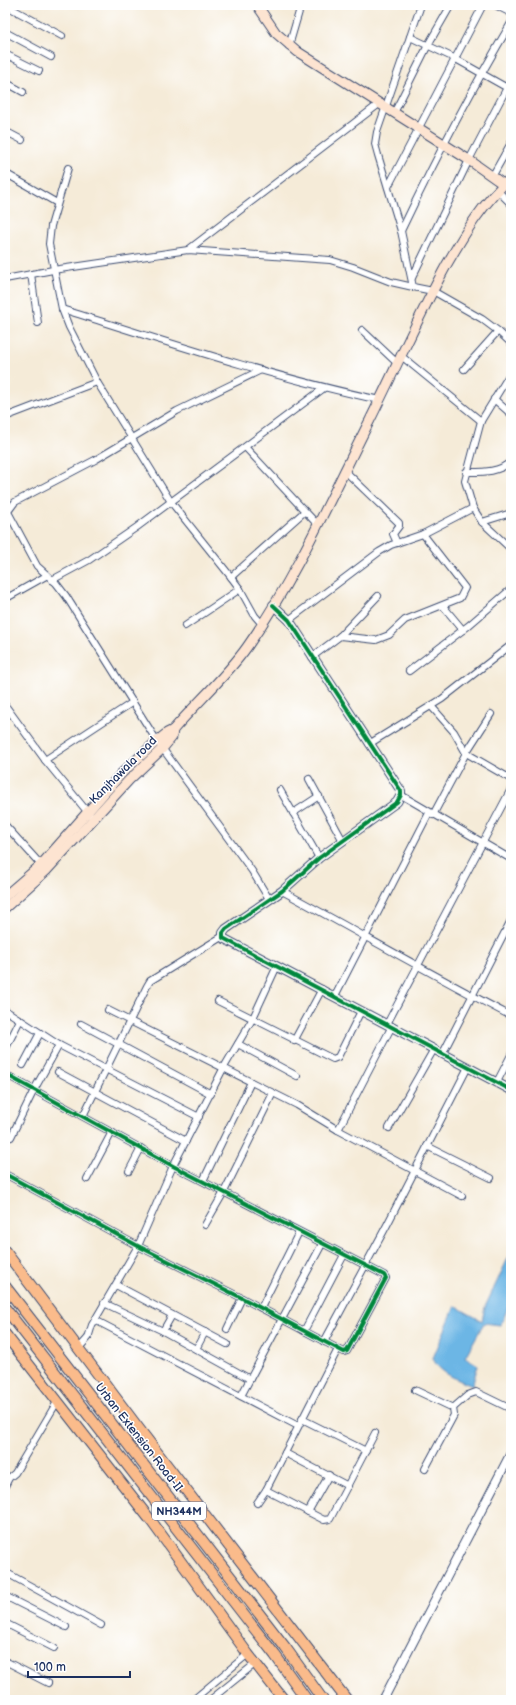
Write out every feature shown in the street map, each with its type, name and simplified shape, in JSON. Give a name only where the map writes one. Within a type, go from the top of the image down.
[{"type":"main road","points":[[261,7],[276,33],[289,46],[493,175],[500,187]]},
{"type":"main road","name":"Kanjhawala road","points":[[5,908],[44,868],[90,815],[122,773],[159,745],[167,733],[173,730],[225,675],[262,624],[317,524],[380,400],[432,291],[469,227],[500,187],[511,178]]},
{"type":"main road","name":"Kanjhawala road","points":[[5,896],[44,868]]},
{"type":"main road","points":[[5,1251],[347,1700]]},
{"type":"main road","name":"Urban Extension Road-II","points":[[5,1286],[284,1647],[323,1700]]},
{"type":"main road","name":"NH344M","points":[[5,1308],[275,1655],[307,1700]]},
{"type":"main road","points":[[5,1334],[157,1528],[248,1654],[284,1700]]},
{"type":"street","points":[[5,5],[62,36]]},
{"type":"street","points":[[289,46],[301,5]]},
{"type":"street","points":[[413,287],[401,231],[376,144],[382,106],[410,37],[421,5]]},
{"type":"street","points":[[394,113],[428,45],[451,5]]},
{"type":"street","points":[[388,187],[483,5]]},
{"type":"street","points":[[495,5],[511,13]]},
{"type":"street","points":[[401,231],[443,144],[481,73],[511,23]]},
{"type":"street","points":[[5,32],[51,57]]},
{"type":"street","points":[[410,37],[454,58],[509,89]]},
{"type":"street","points":[[5,54],[39,71]]},
{"type":"street","points":[[412,278],[469,160],[509,89],[511,80]]},
{"type":"street","points":[[5,82],[23,92]]},
{"type":"street","points":[[188,250],[382,106]]},
{"type":"street","points":[[5,131],[22,140]]},
{"type":"street","points":[[493,175],[511,142]]},
{"type":"street","points":[[68,168],[49,236],[50,253],[62,309],[79,350],[171,502],[240,589],[254,616],[262,624]]},
{"type":"street","points":[[5,173],[57,203]]},
{"type":"street","points":[[500,187],[511,204]]},
{"type":"street","points":[[5,280],[53,270],[188,250],[330,260],[340,262],[391,282],[432,291],[482,319],[511,343]]},
{"type":"street","points":[[31,274],[38,323]]},
{"type":"street","points":[[62,309],[261,370],[324,388],[380,400]]},
{"type":"street","points":[[362,330],[481,421]]},
{"type":"street","points":[[464,369],[498,331]]},
{"type":"street","points":[[261,370],[176,411],[95,460],[15,502],[7,514],[37,566],[66,596],[159,745],[252,871],[269,899]]},
{"type":"street","points":[[511,372],[481,421],[466,472],[465,481],[473,508],[482,522],[511,549]]},
{"type":"street","points":[[506,381],[511,386]]},
{"type":"street","points":[[5,417],[97,382]]},
{"type":"street","points":[[52,580],[89,560],[246,448],[324,388]]},
{"type":"street","points":[[494,399],[511,414]]},
{"type":"street","points":[[246,448],[304,512],[317,524]]},
{"type":"street","points":[[466,472],[482,472],[499,469],[511,461]]},
{"type":"street","points":[[344,470],[399,523],[399,526],[393,534],[397,543]]},
{"type":"street","points":[[289,620],[379,552],[397,543],[423,534],[473,508]]},
{"type":"street","points":[[231,577],[304,512]]},
{"type":"street","points":[[482,522],[511,513]]},
{"type":"street","points":[[340,636],[376,640],[389,635],[405,620],[460,598],[465,588],[423,534]]},
{"type":"street","points":[[5,599],[46,576]]},
{"type":"street","points":[[185,626],[240,589]]},
{"type":"street","points":[[409,671],[463,630],[511,589]]},
{"type":"street","points":[[312,657],[340,636],[378,596]]},
{"type":"street","points":[[83,1116],[131,1022],[150,981],[223,936],[226,929],[282,891],[319,858],[397,802],[401,795],[401,791],[289,620],[273,605]]},
{"type":"street","points":[[443,606],[463,630]]},
{"type":"street","points":[[369,744],[431,706],[511,646]]},
{"type":"street","points":[[44,760],[133,702]]},
{"type":"street","points":[[5,705],[44,760],[90,815]]},
{"type":"street","points":[[431,706],[454,732],[466,753],[511,779]]},
{"type":"street","points":[[335,996],[432,814],[466,753],[491,714]]},
{"type":"street","points":[[309,779],[343,840]]},
{"type":"street","points":[[338,1130],[418,967],[511,789]]},
{"type":"street","points":[[280,790],[319,858]]},
{"type":"street","points":[[401,795],[511,859]]},
{"type":"street","points":[[293,813],[318,796]]},
{"type":"street","points":[[5,825],[44,868]]},
{"type":"street","points":[[282,891],[366,936],[418,967],[511,1016]]},
{"type":"street","points":[[442,1053],[511,920]]},
{"type":"street","points":[[223,936],[227,940],[511,1090]]},
{"type":"street","points":[[79,1348],[88,1338],[92,1325],[138,1246],[173,1166],[223,1069],[253,1018],[277,966]]},
{"type":"street","points":[[294,1041],[322,989]]},
{"type":"street","points":[[218,1001],[253,1018],[294,1041],[333,1059],[336,1059],[362,1011]]},
{"type":"street","points":[[5,1010],[60,1045],[198,1117]]},
{"type":"street","points":[[108,1010],[273,1093],[338,1130],[462,1196]]},
{"type":"street","points":[[5,1050],[20,1020]]},
{"type":"street","points":[[81,1024],[211,1094]]},
{"type":"street","points":[[24,1065],[40,1033]]},
{"type":"street","points":[[238,1044],[296,1076]]},
{"type":"street","points":[[11,1138],[34,1090],[60,1045]]},
{"type":"street","points":[[389,1128],[434,1049]]},
{"type":"street","points":[[497,1082],[511,1054]]},
{"type":"street","points":[[324,1342],[468,1067]]},
{"type":"street","points":[[58,1072],[186,1141]]},
{"type":"street","points":[[5,1074],[173,1166],[384,1275],[386,1278],[347,1351],[344,1352],[283,1319],[138,1246],[5,1174]]},
{"type":"street","points":[[203,1181],[251,1082]]},
{"type":"street","points":[[205,1225],[224,1192],[273,1093]]},
{"type":"street","points":[[87,1179],[112,1132]]},
{"type":"street","points":[[427,1146],[490,1178]]},
{"type":"street","points":[[129,1171],[141,1148]]},
{"type":"street","points":[[261,1308],[299,1232]]},
{"type":"street","points":[[241,1396],[322,1244]]},
{"type":"street","points":[[304,1331],[344,1255]]},
{"type":"street","points":[[116,1285],[227,1344]]},
{"type":"street","points":[[227,1329],[242,1298]]},
{"type":"street","points":[[104,1303],[163,1331],[250,1379]]},
{"type":"street","points":[[163,1331],[172,1315]]},
{"type":"street","points":[[95,1320],[298,1426]]},
{"type":"street","points":[[196,1349],[205,1332]]},
{"type":"street","points":[[257,1503],[266,1490],[338,1349]]},
{"type":"street","points":[[415,1390],[453,1408]]},
{"type":"street","points":[[453,1408],[468,1395],[476,1392],[511,1410]]},
{"type":"street","points":[[5,1486],[7,1476],[15,1473],[57,1402]]},
{"type":"street","points":[[425,1469],[454,1414],[453,1408]]},
{"type":"street","points":[[302,1419],[366,1451]]},
{"type":"street","points":[[266,1490],[324,1520],[330,1519],[375,1433]]},
{"type":"street","points":[[285,1453],[348,1486]]},
{"type":"street","points":[[383,1700],[511,1453]]},
{"type":"street","points":[[308,1512],[328,1475]]},
{"type":"street","points":[[5,1572],[102,1625]]},
{"type":"street","points":[[5,1596],[66,1627]]},
{"type":"street","points":[[5,1623],[54,1648]]},
{"type":"street","points":[[193,1700],[248,1654]]},
{"type":"street","points":[[5,1661],[48,1683]]},
{"type":"street","points":[[210,1700],[256,1663]]},
{"type":"water","points":[[509,1256],[511,1257],[511,1292],[508,1308],[500,1325],[484,1323],[465,1357],[478,1365],[472,1386],[444,1372],[439,1368],[433,1358],[455,1306],[482,1321],[485,1307]]},
{"type":"cycle path","points":[[273,605],[289,620],[401,791],[401,795],[397,802],[319,858],[282,891],[226,929],[223,933],[223,938],[511,1090]]},
{"type":"cycle path","points":[[5,1074],[173,1166],[384,1275],[386,1278],[347,1351],[344,1352],[242,1298],[138,1246],[5,1174]]}]
